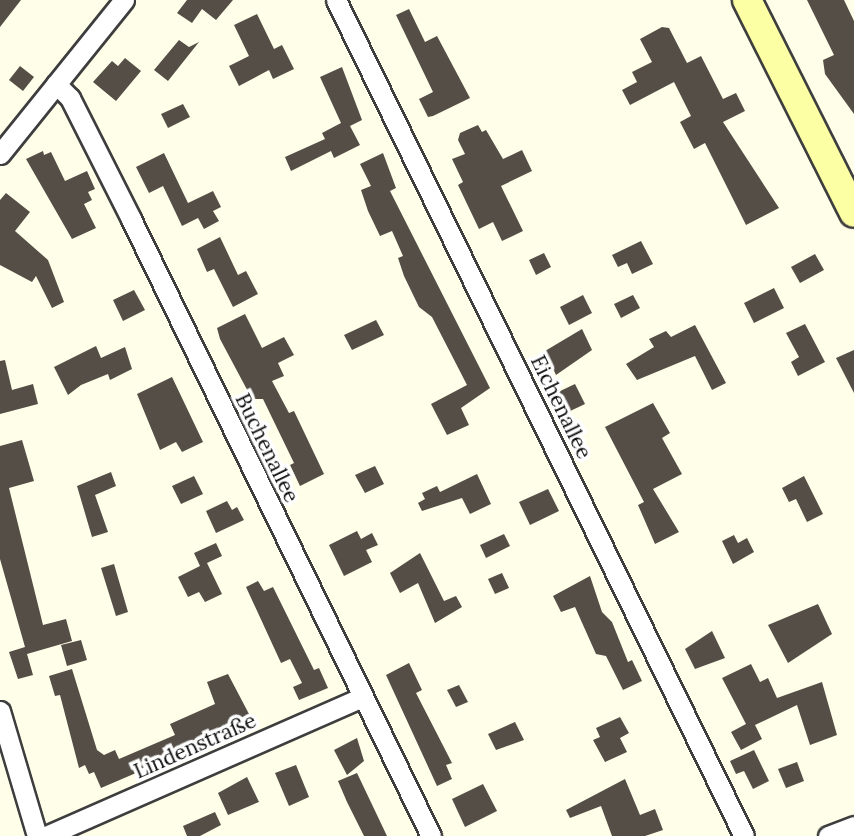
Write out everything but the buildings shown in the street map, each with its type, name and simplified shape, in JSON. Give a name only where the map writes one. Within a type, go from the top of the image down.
[{"type":"street","points":[[0,154],[124,0]]},
{"type":"street","name":"Eichenallee","points":[[336,0],[744,836]]},
{"type":"street","points":[[747,0],[854,213]]},
{"type":"street","name":"Buchenallee","points":[[56,84],[70,98],[131,219],[431,836]]},
{"type":"street","name":"Lindenstraße","points":[[46,836],[363,697]]},
{"type":"street","points":[[0,710],[37,836]]},
{"type":"street","points":[[828,836],[854,826]]}]
